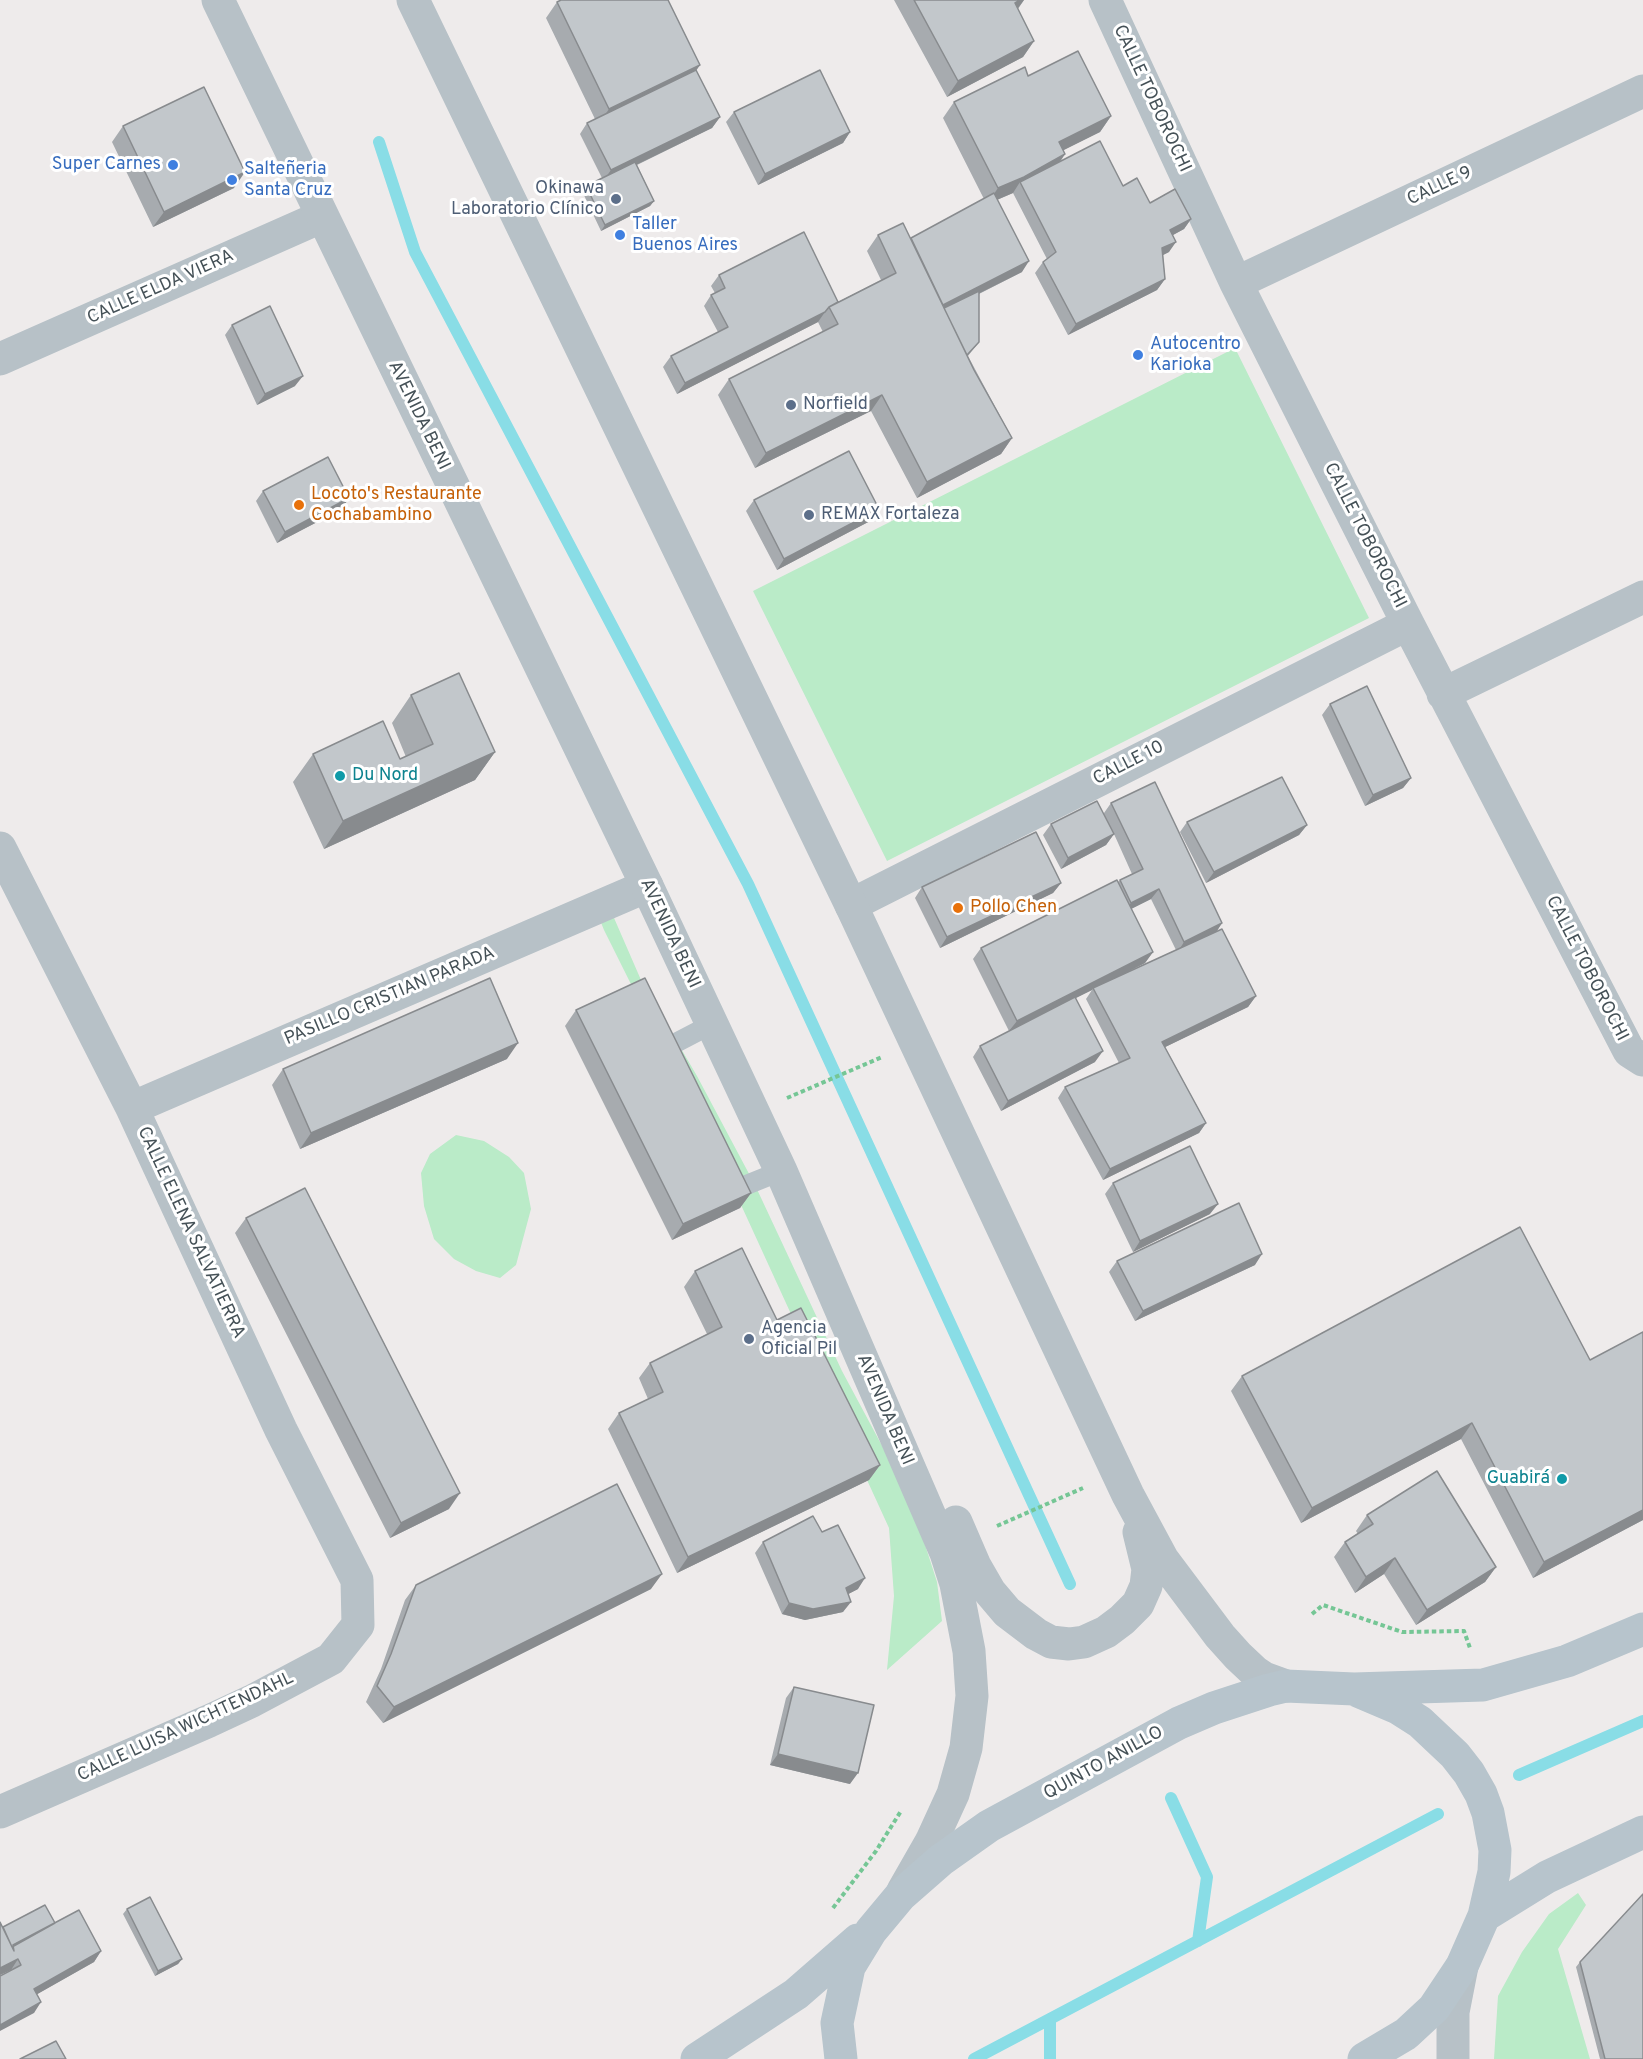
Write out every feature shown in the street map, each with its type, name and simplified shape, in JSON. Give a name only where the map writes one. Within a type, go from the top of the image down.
[{"type":"main road","name":"QUINTO ANILLO","points":[[696,2059],[796,1994],[842,1955],[941,1860],[989,1826],[1179,1723],[1214,1708],[1286,1686],[1354,1689],[1484,1685],[1567,1661],[1643,1629]]},
{"type":"main road","name":"QUINTO ANILLO","points":[[1354,1689],[1398,1708],[1439,1738],[1469,1773],[1481,1794],[1488,1813],[1495,1850],[1494,1872],[1484,1916],[1462,1966],[1434,2008],[1406,2034],[1364,2059]]},
{"type":"main road","points":[[1484,1916],[1547,1877],[1643,1832]]},
{"type":"main road","name":"QUINTO ANILLO","points":[[841,2059],[837,2023],[849,1967],[871,1931],[893,1904]]},
{"type":"street","name":"AVENIDA BENI","points":[[218,0],[321,217],[647,886],[784,1178],[946,1552],[956,1584],[969,1651],[972,1696],[966,1749],[953,1794],[931,1842],[893,1904]]},
{"type":"street","points":[[413,0],[851,905],[1128,1495],[1163,1560],[1220,1636],[1255,1672],[1286,1686]]},
{"type":"street","name":"CALLE TOBOROCHI","points":[[1105,0],[1236,283],[1443,694],[1629,1052],[1643,1060]]},
{"type":"street","name":"CALLE 9","points":[[1236,283],[1643,91]]},
{"type":"street","name":"CALLE ELDA VIERA","points":[[0,359],[321,217]]},
{"type":"street","points":[[1443,694],[1643,597]]},
{"type":"street","name":"CALLE 10","points":[[851,905],[1408,624]]},
{"type":"street","name":"CALLE ELENA SALVATIERRA","points":[[0,848],[132,1108],[281,1430],[357,1580],[358,1625]]},
{"type":"street","name":"PASILLO CRISTIAN PARADA","points":[[132,1108],[647,886]]},
{"type":"street","points":[[784,1178],[858,1300],[975,1566],[990,1592],[1007,1612],[1036,1634],[1051,1642],[1069,1644],[1084,1642],[1106,1632],[1122,1620],[1138,1604],[1146,1586],[1148,1569],[1128,1495]]},
{"type":"street","name":"CALLE LUISA WICHTENDAHL","points":[[0,1812],[252,1701],[331,1659],[358,1625]]},
{"type":"street","points":[[1453,2059],[1453,2012],[1462,1966]]},
{"type":"lane","points":[[643,1070],[664,1049],[711,1024]]},
{"type":"lane","points":[[710,1194],[722,1195],[784,1178]]},
{"type":"path","points":[[786,1099],[884,1056]]},
{"type":"path","points":[[987,1530],[1092,1484]]},
{"type":"path","points":[[1312,1614],[1323,1605],[1402,1632],[1464,1632],[1484,1685]]},
{"type":"path","points":[[827,1916],[876,1851],[898,1814],[906,1806]]},
{"type":"green space","points":[[1235,348],[1369,618],[887,861],[753,591]]},
{"type":"green space","points":[[611,911],[641,980],[697,1076],[755,1185],[842,1371],[910,1498],[937,1582],[942,1621],[887,1670],[894,1596],[889,1528],[742,1207],[604,930],[598,915]]},
{"type":"green space","points":[[456,1135],[484,1141],[509,1157],[524,1173],[531,1209],[516,1265],[500,1278],[476,1271],[454,1259],[434,1239],[424,1206],[421,1173],[430,1154]]},
{"type":"green space","points":[[1578,1893],[1586,1905],[1558,1949],[1590,2059],[1494,2059],[1498,1996],[1522,1952],[1549,1914]]},
{"type":"building","points":[[561,0],[668,0],[700,65],[609,109],[557,2]]},
{"type":"building","points":[[914,0],[1020,0],[1015,3],[1034,41],[958,81]]},
{"type":"building","points":[[1078,51],[1111,116],[1059,142],[1065,154],[1024,177],[998,188],[954,102],[1025,67],[1028,76]]},
{"type":"building","points":[[696,70],[720,117],[611,170],[587,123]]},
{"type":"building","points":[[820,70],[850,132],[765,174],[734,112]]},
{"type":"building","name":"Super Carnes","points":[[204,87],[245,172],[164,212],[123,126]]},
{"type":"building","points":[[1100,141],[1123,186],[1137,178],[1150,203],[1175,189],[1191,219],[1170,230],[1176,242],[1162,248],[1165,279],[1076,324],[1043,262],[1056,252],[1020,182]]},
{"type":"building","name":"Okinawa Laboratorio Clínico","points":[[635,162],[654,201],[605,225],[586,186]]},
{"type":"building","points":[[994,193],[1029,261],[943,305],[911,238]]},
{"type":"building","points":[[903,223],[974,370],[1012,438],[927,482],[882,395],[766,453],[729,379],[838,324],[829,307],[896,273],[878,235]]},
{"type":"building","points":[[804,232],[838,302],[825,312],[685,383],[671,356],[728,327],[711,295],[725,288],[719,275]]},
{"type":"building","points":[[979,291],[979,342],[967,355],[944,308]]},
{"type":"building","points":[[270,306],[303,376],[265,394],[232,325]]},
{"type":"building","name":"REMAX Fortaleza","points":[[849,451],[879,509],[784,559],[754,500]]},
{"type":"building","name":"Locoto's Restaurante Cochabambino","points":[[328,457],[349,498],[285,532],[263,491]]},
{"type":"building","points":[[459,673],[495,752],[343,821],[313,754],[383,721],[400,759],[433,744],[411,695]]},
{"type":"building","points":[[1367,686],[1411,778],[1373,795],[1330,704]]},
{"type":"building","points":[[1282,777],[1307,825],[1214,872],[1187,822]]},
{"type":"building","points":[[1155,782],[1222,923],[1184,942],[1159,889],[1131,903],[1120,880],[1143,869],[1111,803]]},
{"type":"building","points":[[1097,801],[1114,834],[1068,858],[1051,824]]},
{"type":"building","points":[[1036,832],[1061,883],[947,937],[922,887]]},
{"type":"building","points":[[1117,880],[1153,952],[1017,1021],[981,948]]},
{"type":"building","points":[[1222,929],[1256,996],[1162,1042],[1206,1123],[1110,1169],[1065,1087],[1130,1058],[1093,988]]},
{"type":"building","points":[[490,978],[518,1043],[311,1133],[283,1069]]},
{"type":"building","points":[[645,978],[751,1193],[683,1224],[576,1010]]},
{"type":"building","points":[[1075,997],[1103,1051],[1008,1101],[980,1046]]},
{"type":"building","points":[[1190,1146],[1218,1204],[1140,1241],[1113,1183]]},
{"type":"building","points":[[305,1188],[460,1493],[401,1523],[246,1218]]},
{"type":"building","points":[[1239,1203],[1262,1254],[1143,1311],[1117,1261]]},
{"type":"building","points":[[1520,1227],[1590,1360],[1643,1332],[1643,1510],[1544,1562],[1472,1423],[1312,1508],[1242,1376]]},
{"type":"building","points":[[742,1248],[777,1320],[801,1308],[880,1465],[688,1557],[619,1413],[663,1392],[650,1363],[722,1327],[695,1271]]},
{"type":"building","name":"Guabirá","points":[[1437,1471],[1496,1567],[1427,1610],[1395,1558],[1366,1577],[1345,1542],[1373,1524],[1367,1515]]},
{"type":"building","points":[[617,1484],[662,1574],[394,1707],[377,1686],[416,1585]]},
{"type":"building","points":[[813,1516],[822,1532],[838,1525],[865,1578],[846,1588],[851,1602],[813,1609],[789,1603],[763,1542]]},
{"type":"building","points":[[794,1687],[874,1705],[858,1773],[778,1754]]},
{"type":"building","points":[[1643,1894],[1643,2059],[1605,2059],[1580,1962]]},
{"type":"building","points":[[150,1897],[182,1959],[158,1971],[127,1909]]},
{"type":"building","points":[[45,1905],[55,1923],[12,1947],[3,1927]]},
{"type":"building","points":[[79,1910],[101,1951],[34,1989],[41,2002],[0,2025],[0,1976],[21,1965],[18,1959],[0,1968],[0,1922],[14,1951],[13,1945]]},
{"type":"building","points":[[56,2041],[66,2059],[20,2059]]},
{"type":"waterway","points":[[379,142],[415,252],[748,884],[1070,1584]]},
{"type":"waterway","points":[[1519,1775],[1643,1721]]},
{"type":"waterway","points":[[1171,1798],[1207,1877],[1198,1941]]},
{"type":"waterway","points":[[974,2059],[1438,1814]]},
{"type":"waterway","points":[[1050,2019],[1050,2059]]},
{"type":"place","name":"Super Carnes","points":[[173,165]]},
{"type":"place","name":"Salteñeria Santa Cruz","points":[[232,180]]},
{"type":"place","name":"Okinawa Laboratorio Clínico","points":[[616,199]]},
{"type":"place","name":"Taller Buenos Aires","points":[[620,235]]},
{"type":"place","name":"Autocentro Karioka","points":[[1138,355]]},
{"type":"place","name":"Norfield","points":[[791,405]]},
{"type":"place","name":"Locoto's Restaurante Cochabambino","points":[[299,505]]},
{"type":"place","name":"REMAX Fortaleza","points":[[809,515]]},
{"type":"place","name":"Du Nord","points":[[340,776]]},
{"type":"place","name":"Pollo Chen","points":[[958,908]]},
{"type":"place","name":"Agencia Oficial Pil","points":[[749,1339]]},
{"type":"place","name":"Guabirá","points":[[1562,1479]]}]
